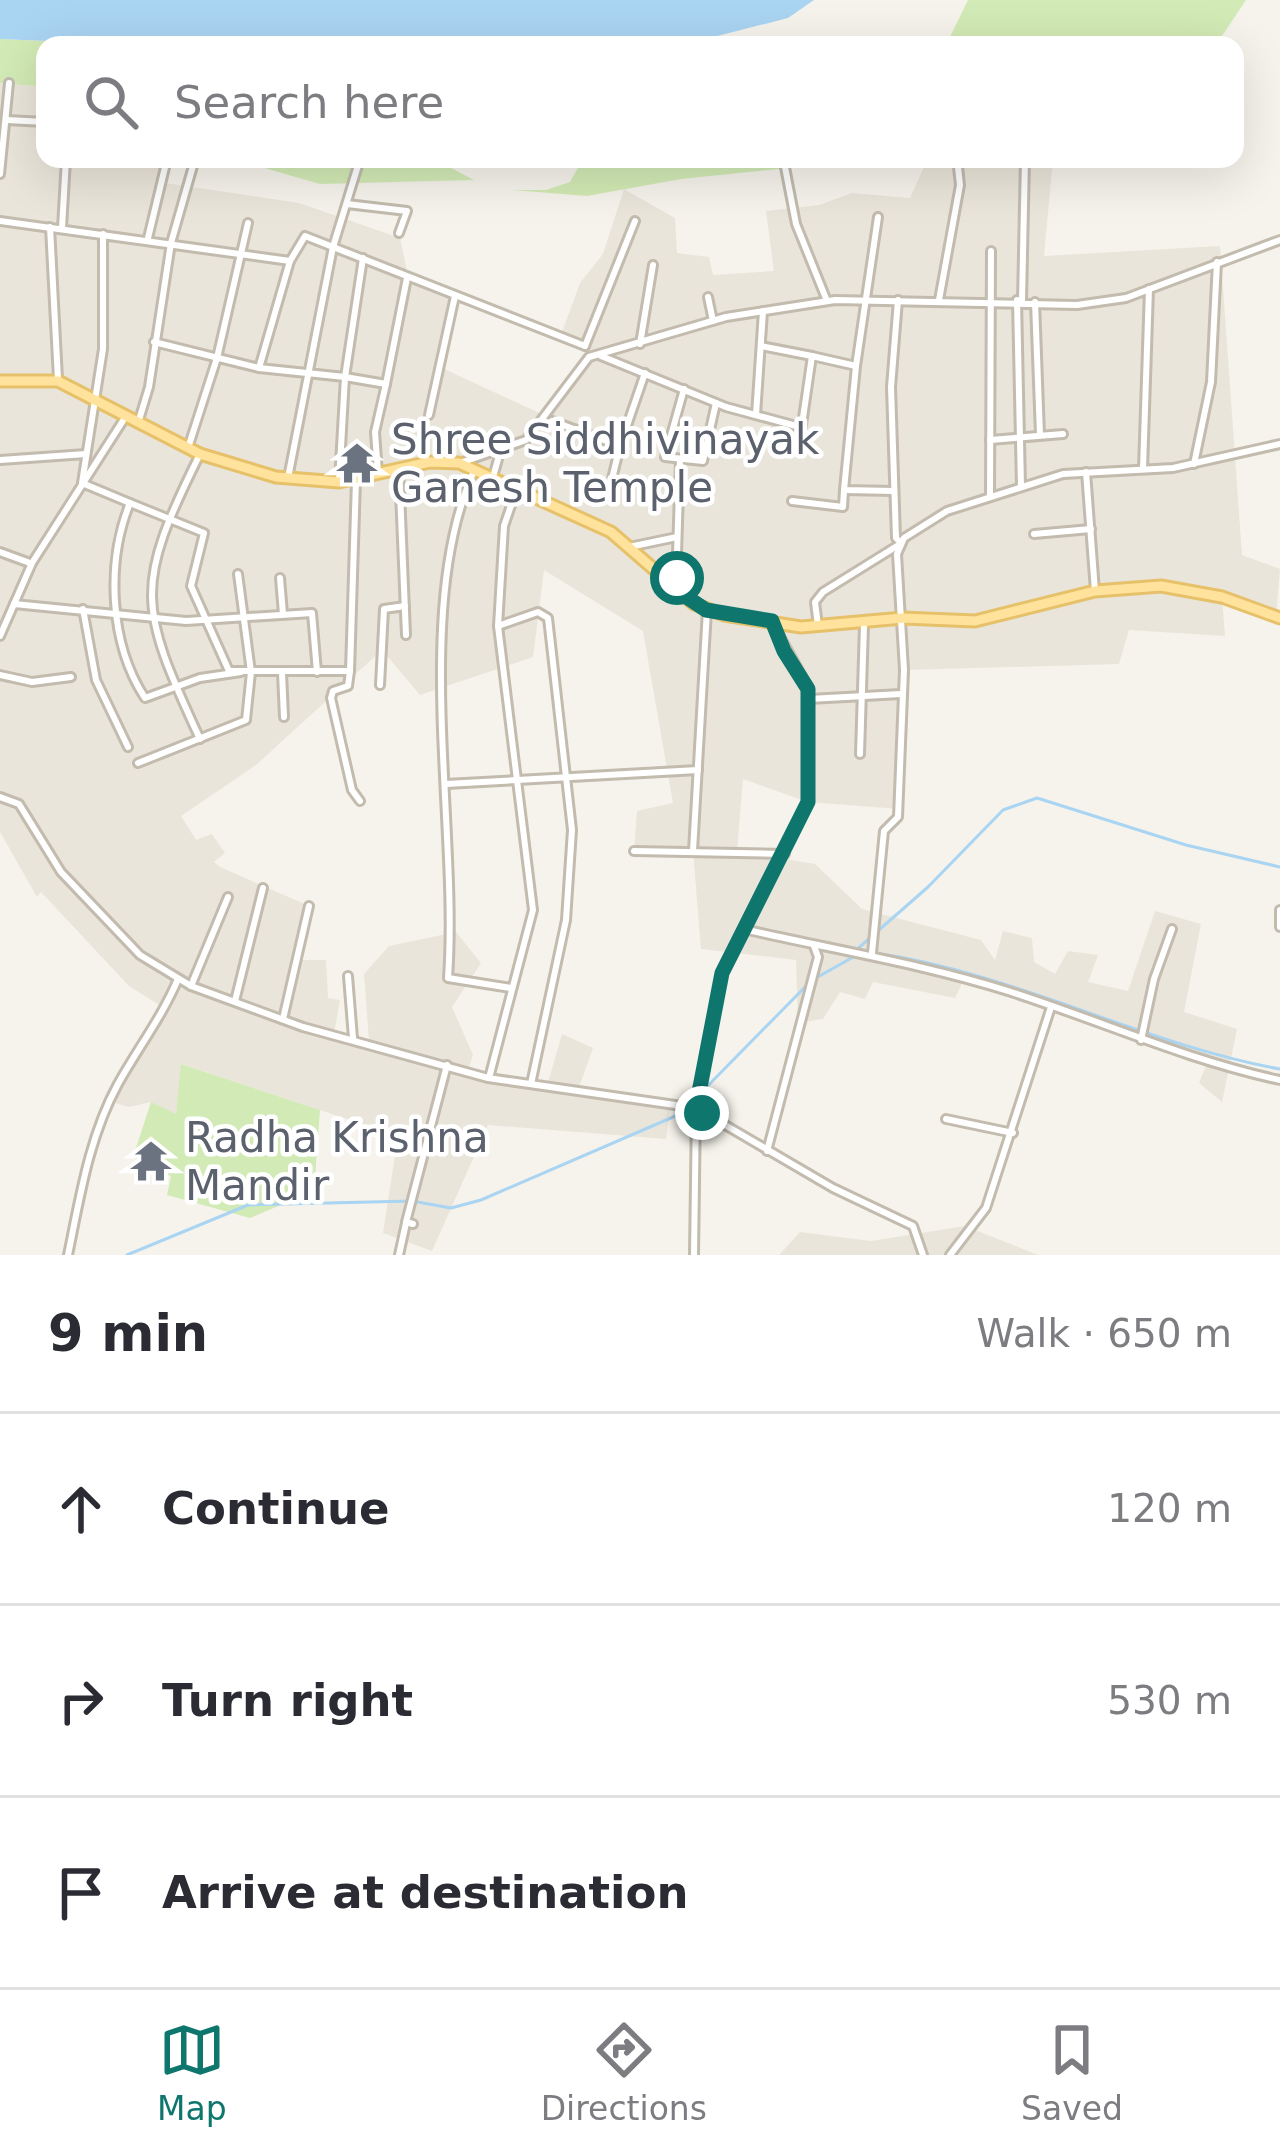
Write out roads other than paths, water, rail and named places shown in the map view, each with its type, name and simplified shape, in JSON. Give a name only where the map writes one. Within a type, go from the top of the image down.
[{"type":"main road","points":[[0,381],[58,381],[200,454],[288,478],[339,482],[399,468],[459,463],[611,532],[706,610],[818,626],[903,618],[991,620],[1095,590],[1189,589],[1280,618]]},
{"type":"street","points":[[0,174],[9,83]]},
{"type":"street","points":[[5,121],[36,122]]},
{"type":"street","points":[[62,229],[65,168]]},
{"type":"street","points":[[148,238],[164,168]]},
{"type":"street","points":[[139,420],[172,243],[193,168]]},
{"type":"street","points":[[288,478],[333,247],[357,168]]},
{"type":"street","points":[[785,168],[796,224],[826,301]]},
{"type":"street","points":[[939,300],[958,168]]},
{"type":"street","points":[[1021,487],[1025,168]]},
{"type":"street","points":[[347,204],[406,212],[399,233]]},
{"type":"street","points":[[792,501],[843,507],[856,367],[878,217]]},
{"type":"street","points":[[0,221],[290,261]]},
{"type":"street","points":[[585,346],[635,221]]},
{"type":"street","points":[[188,448],[217,358],[248,223]]},
{"type":"street","points":[[50,227],[58,381]]},
{"type":"street","points":[[82,483],[104,350],[103,234]]},
{"type":"street","points":[[259,368],[290,261],[305,236],[716,403],[800,427]]},
{"type":"street","points":[[459,463],[526,440],[576,368],[597,354],[713,321],[826,301],[1020,300],[1077,305],[1149,290],[1280,240]]},
{"type":"street","points":[[989,496],[991,251]]},
{"type":"street","points":[[339,482],[344,377],[363,258]]},
{"type":"street","points":[[1194,464],[1210,382],[1217,262]]},
{"type":"street","points":[[640,344],[652,265]]},
{"type":"street","points":[[378,473],[375,432],[407,278]]},
{"type":"street","points":[[1143,470],[1149,290]]},
{"type":"street","points":[[429,415],[455,296]]},
{"type":"street","points":[[708,297],[713,321]]},
{"type":"street","points":[[872,952],[884,831],[898,817],[903,694],[891,387],[898,300]]},
{"type":"street","points":[[1035,302],[1040,436]]},
{"type":"street","points":[[755,415],[763,310]]},
{"type":"street","points":[[154,342],[259,368],[386,384]]},
{"type":"street","points":[[760,346],[856,367]]},
{"type":"street","points":[[798,452],[812,356]]},
{"type":"street","points":[[611,483],[645,373]]},
{"type":"street","points":[[684,389],[665,457],[703,461],[716,403]]},
{"type":"street","points":[[0,636],[32,563],[128,413]]},
{"type":"street","points":[[552,422],[620,446]]},
{"type":"street","points":[[990,440],[1063,434]]},
{"type":"street","points":[[818,626],[815,602],[823,592],[947,511],[1086,472],[1194,464],[1280,444]]},
{"type":"street","points":[[494,477],[500,452]]},
{"type":"street","points":[[0,460],[86,454]]},
{"type":"street","points":[[200,454],[168,518],[150,572],[152,619],[200,739]]},
{"type":"street","points":[[676,590],[680,459]]},
{"type":"street","points":[[399,468],[406,635]]},
{"type":"street","points":[[475,469],[458,518],[446,609],[446,784],[453,913],[448,978],[513,989]]},
{"type":"street","points":[[1086,472],[1095,590]]},
{"type":"street","points":[[356,478],[349,686],[333,692],[332,698],[352,790],[360,801]]},
{"type":"street","points":[[82,483],[205,536],[191,586],[226,668],[241,672]]},
{"type":"street","points":[[489,1078],[533,910],[497,626],[504,526],[518,488]]},
{"type":"street","points":[[844,490],[895,491]]},
{"type":"street","points":[[130,502],[110,570],[143,696],[179,690],[200,678],[241,672],[350,671]]},
{"type":"street","points":[[1034,533],[1091,529]]},
{"type":"street","points":[[629,547],[677,537]]},
{"type":"street","points":[[0,552],[32,563]]},
{"type":"street","points":[[137,763],[246,720],[251,672],[238,574]]},
{"type":"street","points":[[280,578],[283,614]]},
{"type":"street","points":[[14,604],[152,619],[314,614],[317,672]]},
{"type":"street","points":[[380,685],[384,609],[405,606]]},
{"type":"street","points":[[83,609],[96,680],[128,747]]},
{"type":"street","points":[[693,851],[706,610]]},
{"type":"street","points":[[497,626],[538,612],[548,617],[572,830],[566,920],[532,1084]]},
{"type":"street","points":[[694,1255],[696,1108],[722,973],[748,930],[808,802],[809,699],[772,621]]},
{"type":"street","points":[[860,754],[864,625]]},
{"type":"street","points":[[282,673],[284,717]]},
{"type":"street","points":[[0,675],[32,682],[70,676]]},
{"type":"street","points":[[809,699],[903,694]]},
{"type":"street","points":[[446,784],[698,770]]},
{"type":"street","points":[[0,797],[19,804],[61,872],[140,955],[191,986],[283,1019],[489,1078],[696,1108],[767,1151],[913,1226],[923,1255]]},
{"type":"street","points":[[634,851],[785,854]]},
{"type":"street","points":[[235,1001],[263,889]]},
{"type":"street","points":[[191,986],[228,897]]},
{"type":"street","points":[[283,1019],[309,906]]},
{"type":"street","points":[[1280,910],[1280,927]]},
{"type":"street","points":[[1141,1040],[1154,979],[1172,929]]},
{"type":"street","points":[[748,930],[826,948],[872,952],[1280,1080]]},
{"type":"street","points":[[813,945],[818,955]]},
{"type":"street","points":[[767,1151],[818,955],[826,948]]},
{"type":"street","points":[[348,976],[353,1038]]},
{"type":"street","points":[[68,1255],[91,1146],[118,1084],[152,1035],[178,979]]},
{"type":"street","points":[[950,1255],[984,1211],[1052,1005]]},
{"type":"street","points":[[399,1255],[447,1065]]},
{"type":"street","points":[[946,1119],[1013,1132]]},
{"type":"water","points":[[0,0],[814,0],[788,18],[717,36],[0,39]]},
{"type":"waterway","points":[[855,951],[928,887],[1003,810],[1037,798],[1186,845],[1280,867]]},
{"type":"waterway","points":[[875,953],[978,976],[1178,1043],[1280,1069]]},
{"type":"waterway","points":[[816,978],[855,956]]},
{"type":"waterway","points":[[127,1255],[248,1205],[412,1201],[451,1208],[481,1200],[680,1114],[808,984]]},
{"type":"place","name":"Shree Siddhivinayak Ganesh Temple","points":[[357,463]]},
{"type":"place","name":"Radha Krishna Mandir","points":[[151,1161]]}]
